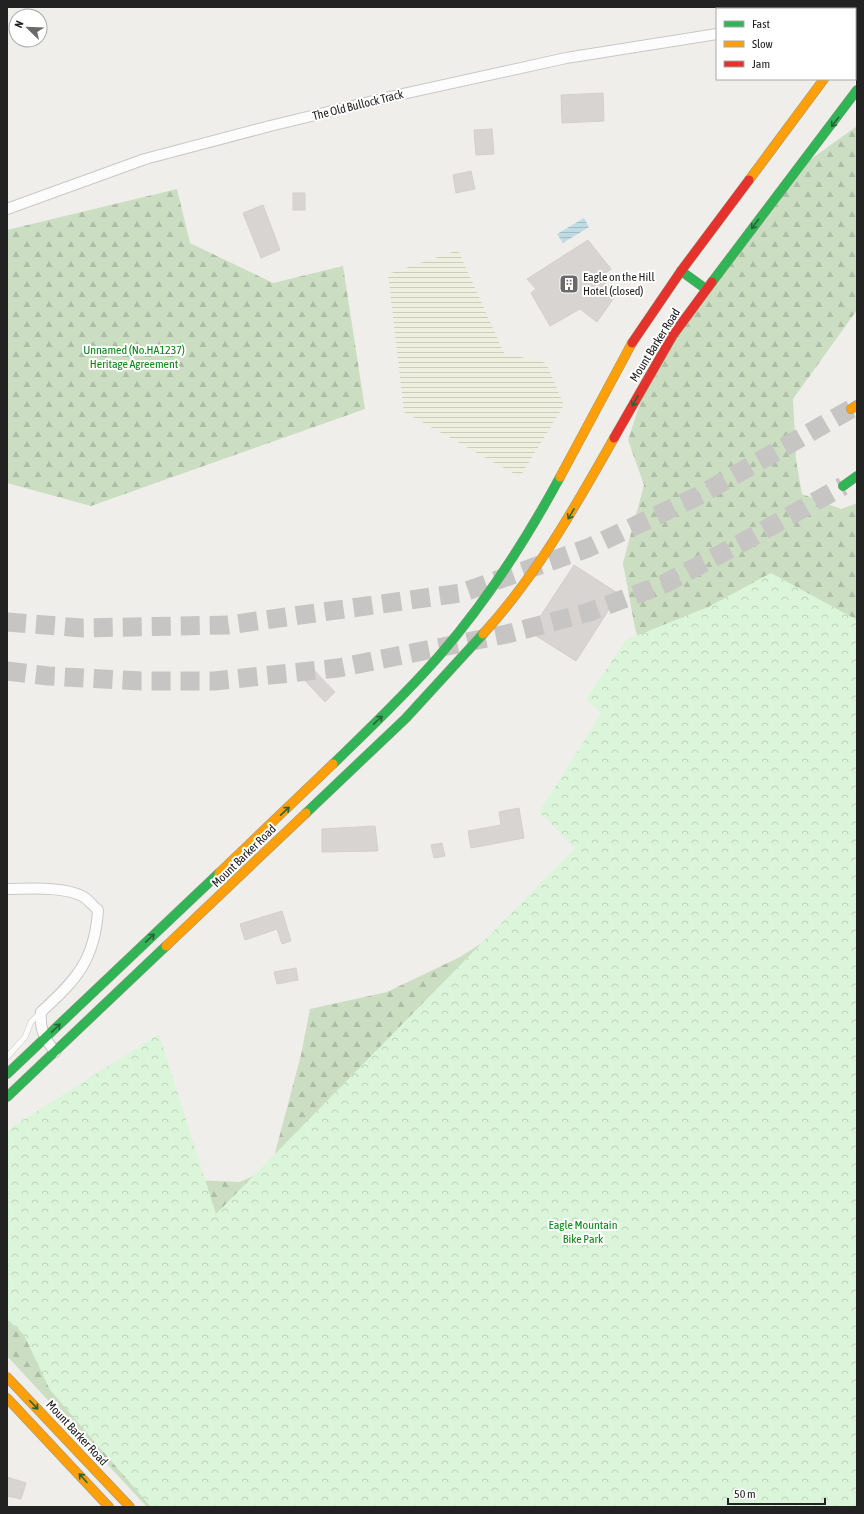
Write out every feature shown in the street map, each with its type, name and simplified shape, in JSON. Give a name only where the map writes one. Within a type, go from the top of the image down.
[{"type":"main road","name":"Mount Barker Road","points":[[7,1097],[406,718],[483,619],[625,354],[681,271],[823,80]]},
{"type":"main road","name":"Mount Barker Road","points":[[7,1074],[309,788],[401,697],[440,654],[524,586],[561,532],[649,375],[674,335],[706,289],[835,121],[857,90]]},
{"type":"main road","points":[[681,271],[706,289]]},
{"type":"main road","points":[[843,486],[857,476]]},
{"type":"main road","name":"Mount Barker Road","points":[[7,1377],[130,1507]]},
{"type":"main road","points":[[7,1398],[64,1456],[109,1507]]},
{"type":"street","name":"The Old Bullock Track","points":[[7,209],[145,158],[270,126],[398,95],[566,58],[716,34]]},
{"type":"street","points":[[7,889],[38,889],[75,893],[83,897],[98,910],[97,925],[83,968],[64,991],[41,1012],[40,1022],[45,1039],[55,1052]]},
{"type":"lane","points":[[7,1057],[25,1037],[31,1022],[41,1012]]},
{"type":"green space","name":"Eagle Mountain Bike Park","points":[[857,126],[857,310],[793,399],[796,460],[802,494],[841,509],[857,503],[857,1507],[147,1507],[7,1356],[7,1200],[192,1180],[240,1182],[271,1168],[301,1055],[310,1009],[387,992],[460,957],[557,895],[660,714],[635,628],[623,563],[644,485],[628,440],[649,375],[800,167]]},
{"type":"green space","name":"Unnamed (No.HA1237) Heritage Agreement","points":[[177,189],[190,243],[273,283],[343,266],[365,409],[91,506],[7,483],[7,230]]},
{"type":"green space","points":[[458,250],[504,353],[546,363],[564,405],[520,477],[404,412],[388,274]]},
{"type":"green space","name":"Eagle Mountain Bike Park","points":[[771,573],[857,620],[857,1507],[151,1507],[50,1390],[24,1335],[7,1319],[7,1132],[10,1128],[159,1034],[216,1214],[575,848],[539,812],[601,714],[586,699],[626,640],[708,607]]},
{"type":"water","points":[[584,218],[589,227],[563,243],[557,234]]},
{"type":"building","points":[[603,93],[604,121],[562,123],[561,95]]},
{"type":"building","points":[[492,129],[494,154],[476,155],[474,130]]},
{"type":"building","points":[[471,171],[475,189],[456,193],[453,175]]},
{"type":"building","points":[[293,193],[305,193],[305,210],[293,210]]},
{"type":"building","points":[[263,205],[280,250],[261,258],[243,213]]},
{"type":"building","name":"Eagle on the Hill Hotel (closed)","points":[[588,240],[611,269],[598,279],[618,292],[597,322],[580,309],[550,326],[531,293],[536,289],[527,279]]},
{"type":"building","points":[[574,565],[619,594],[576,661],[530,632]]},
{"type":"building","points":[[310,666],[335,692],[325,702],[300,675]]},
{"type":"building","points":[[519,808],[524,838],[471,848],[468,831],[501,825],[499,812]]},
{"type":"building","points":[[375,826],[378,851],[322,852],[322,829]]},
{"type":"building","points":[[442,843],[445,856],[434,858],[431,845]]},
{"type":"building","points":[[282,911],[291,941],[282,944],[277,929],[245,940],[240,924]]},
{"type":"building","points":[[296,968],[298,980],[277,984],[274,972]]},
{"type":"building","points":[[7,1477],[26,1483],[21,1499],[7,1496]]},
{"type":"tunnel","points":[[7,622],[82,628],[228,625],[461,593],[588,548],[698,496],[851,409]]},
{"type":"tunnel","points":[[7,671],[48,676],[141,681],[214,681],[338,668],[507,634],[586,613],[664,584],[843,486]]},
{"type":"traffic: fast","points":[[712,282],[857,90]]},
{"type":"traffic: fast","points":[[681,271],[706,289]]},
{"type":"traffic: fast","points":[[843,486],[857,476]]},
{"type":"traffic: fast","points":[[333,764],[414,684],[473,614],[519,547],[560,477]]},
{"type":"traffic: fast","points":[[306,813],[406,718],[483,634]]},
{"type":"traffic: fast","points":[[7,1074],[219,873]]},
{"type":"traffic: fast","points":[[7,1097],[166,946]]},
{"type":"traffic: slow","points":[[749,180],[823,80]]},
{"type":"traffic: slow","points":[[560,477],[632,343]]},
{"type":"traffic: slow","points":[[851,409],[857,405]]},
{"type":"traffic: slow","points":[[483,634],[503,611],[538,564],[570,515],[614,438]]},
{"type":"traffic: slow","points":[[219,873],[333,764]]},
{"type":"traffic: slow","points":[[166,946],[306,813]]},
{"type":"traffic: slow","points":[[7,1377],[130,1507]]},
{"type":"traffic: slow","points":[[7,1398],[109,1507]]},
{"type":"traffic: jam","points":[[632,343],[681,271],[749,180]]},
{"type":"traffic: jam","points":[[614,438],[673,335],[712,282]]},
{"type":"place","name":"Eagle on the Hill Hotel (closed)","points":[[569,284]]}]
